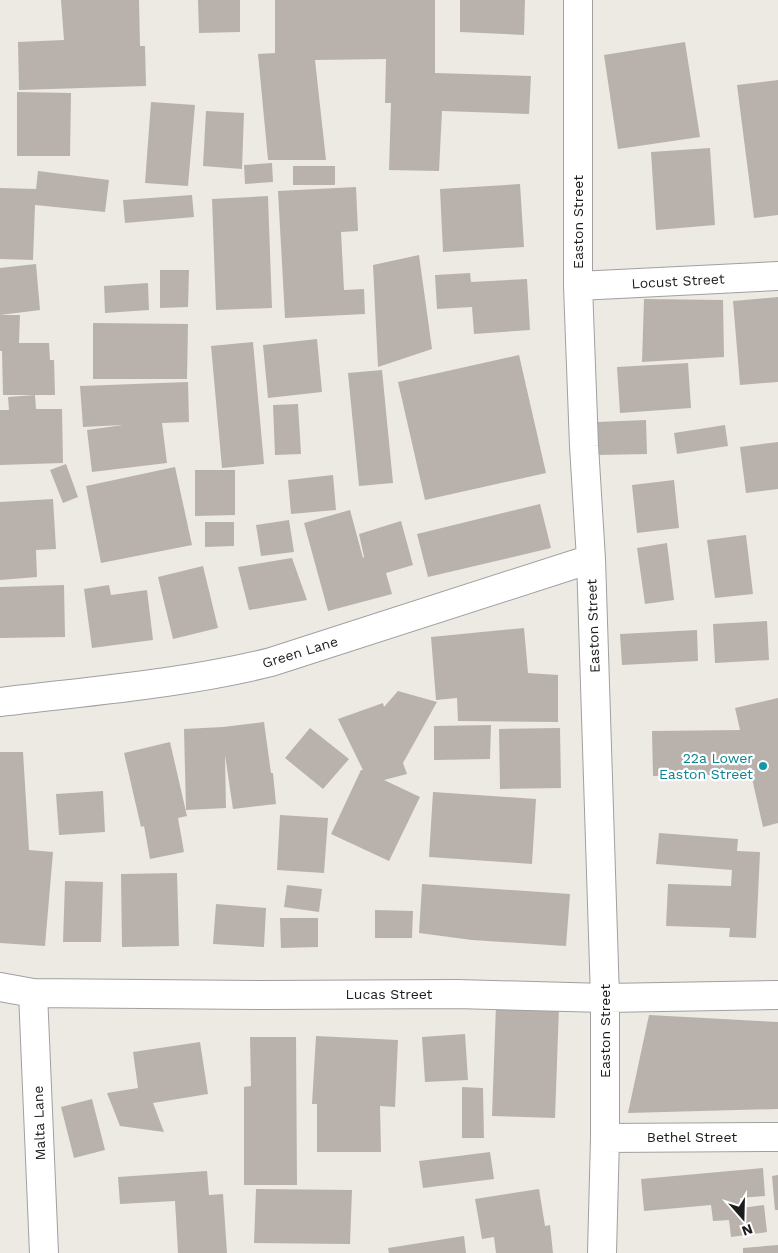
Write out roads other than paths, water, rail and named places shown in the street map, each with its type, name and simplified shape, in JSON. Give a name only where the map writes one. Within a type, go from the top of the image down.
[{"type":"street","name":"Easton Street","points":[[578,0],[578,286],[584,446],[591,559],[605,998],[605,1138],[602,1253]]},
{"type":"street","name":"Locust Street","points":[[578,286],[778,276]]},
{"type":"street","name":"Green Lane","points":[[0,702],[233,671],[279,659],[591,559]]},
{"type":"street","name":"Lucas Street","points":[[0,987],[33,993],[457,994],[605,998],[778,995]]},
{"type":"street","name":"Malta Lane","points":[[33,993],[44,1253]]},
{"type":"street","name":"Bethel Street","points":[[605,1138],[778,1137]]},
{"type":"place","name":"22a Lower Easton Street","points":[[763,766]]}]
